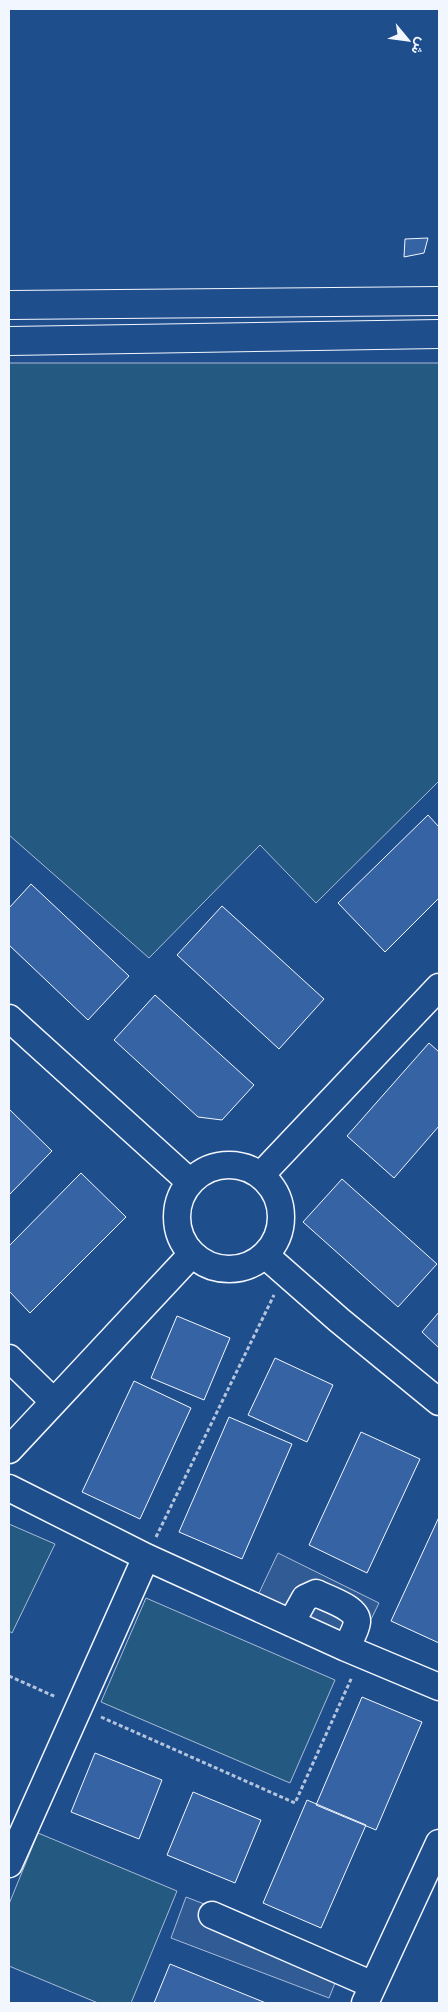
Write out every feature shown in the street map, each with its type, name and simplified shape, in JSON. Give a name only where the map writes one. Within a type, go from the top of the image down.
[{"type":"main road","points":[[9,305],[439,302]]},
{"type":"main road","points":[[9,341],[439,334]]},
{"type":"street","points":[[261,1176],[439,987]]},
{"type":"street","points":[[9,1018],[190,1182]]},
{"type":"street","points":[[232,1165],[247,1168],[261,1176],[273,1188],[280,1205],[281,1223],[276,1240],[265,1255],[252,1264],[236,1269],[220,1269],[205,1264],[192,1254],[183,1242],[177,1226],[179,1203],[190,1182],[202,1172],[217,1166],[232,1165]]},
{"type":"street","points":[[9,1450],[192,1254]]},
{"type":"street","points":[[265,1255],[339,1320],[439,1402]]},
{"type":"street","points":[[9,1358],[53,1401]]},
{"type":"street","points":[[9,1488],[146,1557],[354,1652],[439,1687]]},
{"type":"street","points":[[9,1864],[146,1557]]},
{"type":"street","points":[[291,1623],[305,1598],[316,1593],[352,1610],[356,1616],[354,1652]]},
{"type":"street","points":[[212,1915],[369,1994],[439,1843]]},
{"type":"path","points":[[146,1557],[285,1273]]},
{"type":"path","points":[[9,1676],[296,1803],[354,1652]]},
{"type":"shaded area","points":[[9,363],[439,363],[439,781],[316,903],[260,845],[149,958],[9,835]]},
{"type":"shaded area","points":[[9,1524],[55,1544],[12,1633],[9,1631]]},
{"type":"shaded area","points":[[278,1553],[379,1603],[360,1642],[259,1593]]},
{"type":"shaded area","points":[[146,1598],[335,1680],[290,1783],[101,1702]]},
{"type":"shaded area","points":[[38,1833],[177,1891],[131,2003],[98,2003],[9,1966],[9,1904]]},
{"type":"shaded area","points":[[186,1897],[345,1958],[329,1998],[171,1938]]},
{"type":"building","points":[[428,238],[424,253],[404,257],[405,239]]},
{"type":"building","points":[[428,815],[439,827],[439,898],[385,952],[338,903]]},
{"type":"building","points":[[31,884],[129,976],[88,1020],[9,945],[9,908]]},
{"type":"building","points":[[222,906],[324,999],[279,1049],[177,955]]},
{"type":"building","points":[[155,995],[254,1085],[222,1120],[198,1117],[114,1040]]},
{"type":"building","points":[[429,1043],[439,1052],[439,1126],[394,1178],[347,1136]]},
{"type":"building","points":[[9,1109],[52,1151],[9,1195]]},
{"type":"building","points":[[81,1173],[126,1217],[30,1313],[9,1291],[9,1246]]},
{"type":"building","points":[[342,1179],[437,1264],[398,1307],[303,1222]]},
{"type":"building","points":[[439,1312],[439,1348],[422,1332]]},
{"type":"building","points":[[177,1316],[230,1338],[204,1400],[151,1378]]},
{"type":"building","points":[[275,1358],[333,1385],[307,1442],[248,1415]]},
{"type":"building","points":[[134,1381],[191,1408],[140,1519],[82,1492]]},
{"type":"building","points":[[229,1417],[292,1444],[242,1559],[179,1532]]},
{"type":"building","points":[[361,1432],[420,1459],[367,1573],[309,1545]]},
{"type":"building","points":[[439,1517],[439,1643],[391,1621]]},
{"type":"building","points":[[362,1697],[422,1722],[376,1830],[316,1805]]},
{"type":"building","points":[[95,1753],[162,1780],[139,1839],[71,1812]]},
{"type":"building","points":[[193,1792],[261,1820],[235,1883],[167,1855]]},
{"type":"building","points":[[307,1800],[366,1825],[321,1928],[263,1903]]},
{"type":"building","points":[[170,1964],[266,2003],[154,2003]]}]
